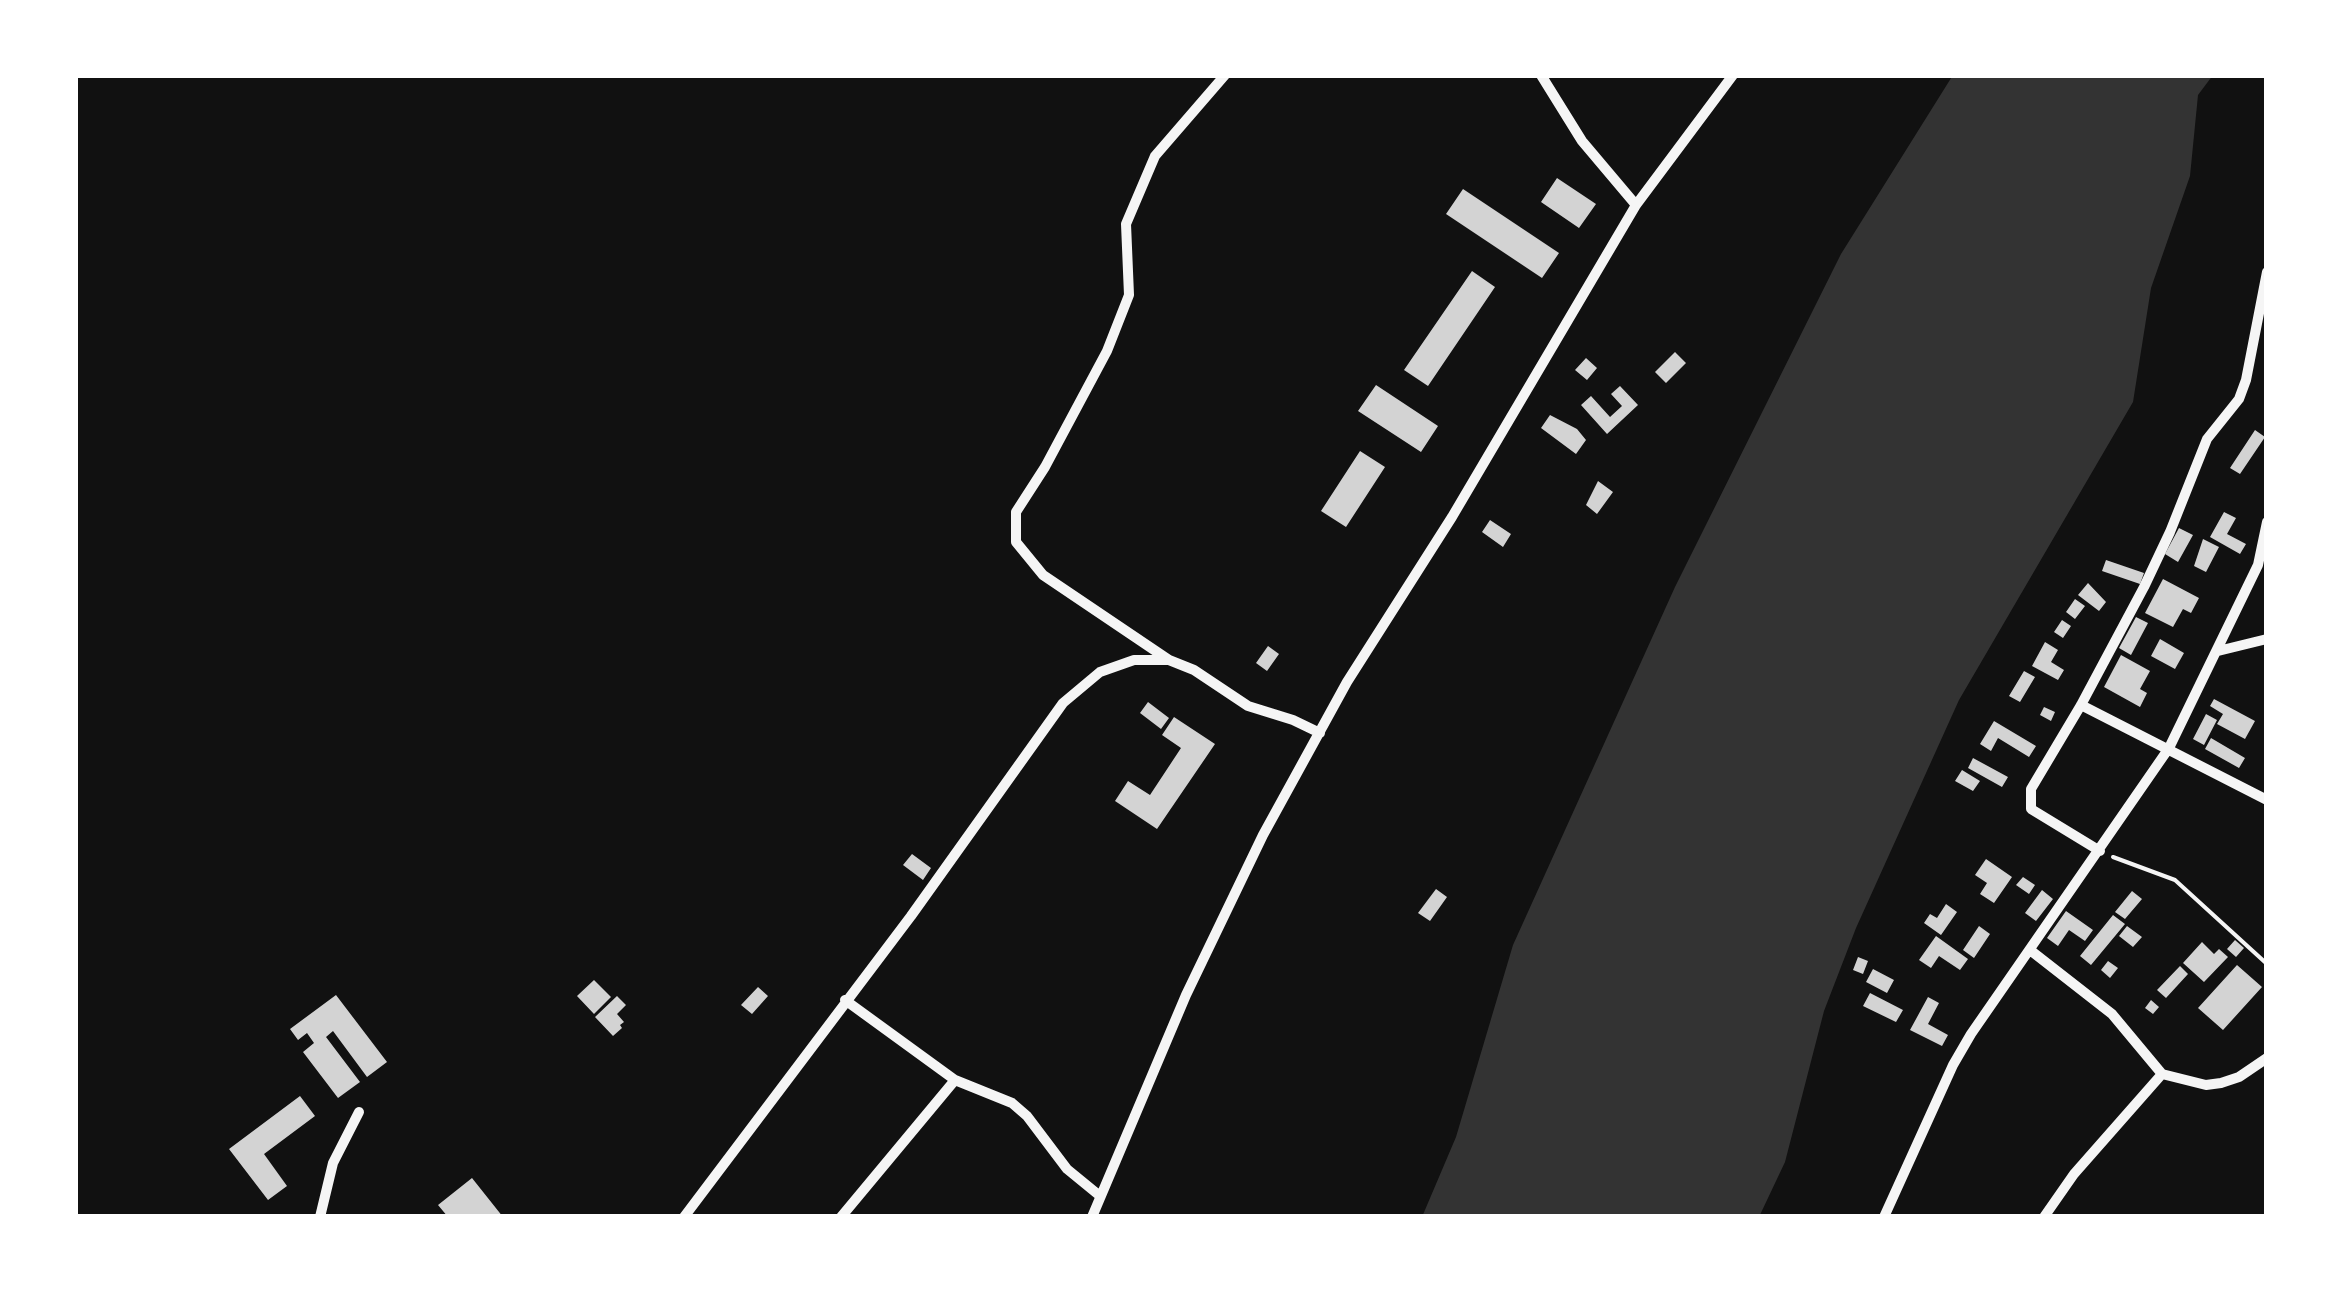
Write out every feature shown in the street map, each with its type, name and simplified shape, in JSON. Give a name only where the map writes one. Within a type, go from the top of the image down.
[{"type":"street","points":[[1226,75],[1155,156],[1126,224],[1129,295],[1107,351],[1045,467],[1016,512],[1016,542],[1043,575],[1169,660],[1194,670],[1248,706],[1320,733]]},
{"type":"street","points":[[1541,75],[1582,141],[1636,205]]},
{"type":"street","points":[[1092,1217],[1186,995],[1263,834],[1347,682],[1452,518],[1636,205],[1733,75]]},
{"type":"street","points":[[2100,852],[2031,810],[2030,789],[2081,706],[2160,554],[2206,438],[2240,399],[2267,272]]},
{"type":"street","points":[[1884,1217],[1954,1064],[2169,748],[2258,566],[2267,522]]},
{"type":"street","points":[[2218,652],[2267,639]]},
{"type":"street","points":[[684,1217],[911,916],[1062,703],[1100,672],[1118,663],[1169,660]]},
{"type":"street","points":[[2081,706],[2267,800]]},
{"type":"street","points":[[2030,950],[2112,1014],[2162,1074],[2206,1085],[2221,1083],[2239,1077],[2267,1058]]},
{"type":"street","points":[[845,1000],[955,1080],[1012,1103],[1027,1116],[1067,1168],[1100,1196]]},
{"type":"street","points":[[2044,1217],[2074,1174],[2162,1074]]},
{"type":"street","points":[[842,1217],[955,1080]]},
{"type":"street","points":[[320,1217],[332,1163],[359,1112]]},
{"type":"path","points":[[2100,852],[2175,880],[2267,964]]},
{"type":"shaded area","points":[[1953,75],[2213,75],[2198,95],[2190,176],[2151,288],[2133,402],[1959,700],[1856,928],[1824,1011],[1785,1162],[1759,1217],[1422,1217],[1456,1137],[1513,945],[1675,587],[1841,254]]},
{"type":"building","points":[[1557,178],[1596,204],[1579,228],[1541,202]]},
{"type":"building","points":[[1463,189],[1559,253],[1542,278],[1446,214]]},
{"type":"building","points":[[1472,271],[1495,287],[1428,386],[1404,370]]},
{"type":"building","points":[[1675,352],[1686,363],[1666,383],[1655,372]]},
{"type":"building","points":[[1586,358],[1597,368],[1587,380],[1575,370]]},
{"type":"building","points":[[1376,385],[1438,426],[1421,452],[1358,411]]},
{"type":"building","points":[[1620,386],[1638,405],[1607,434],[1581,405],[1591,396],[1610,417],[1622,406],[1611,394]]},
{"type":"building","points":[[1550,415],[1577,429],[1586,440],[1576,454],[1541,428]]},
{"type":"building","points":[[2255,430],[2265,437],[2240,474],[2230,468]]},
{"type":"building","points":[[1360,451],[1385,467],[1346,527],[1321,511]]},
{"type":"building","points":[[1598,481],[1613,492],[1597,514],[1586,505]]},
{"type":"building","points":[[2224,512],[2236,518],[2227,534],[2246,544],[2240,554],[2210,537]]},
{"type":"building","points":[[1490,520],[1511,534],[1503,547],[1482,532]]},
{"type":"building","points":[[2179,528],[2193,535],[2178,562],[2165,554]]},
{"type":"building","points":[[2203,539],[2219,547],[2206,572],[2194,566]]},
{"type":"building","points":[[2106,560],[2144,573],[2140,584],[2102,571]]},
{"type":"building","points":[[2163,579],[2199,598],[2191,613],[2183,609],[2173,627],[2145,613]]},
{"type":"building","points":[[2088,583],[2106,602],[2099,611],[2078,595]]},
{"type":"building","points":[[2075,599],[2085,606],[2075,619],[2066,612]]},
{"type":"building","points":[[2136,617],[2148,623],[2131,655],[2119,648]]},
{"type":"building","points":[[2062,620],[2071,626],[2063,638],[2054,632]]},
{"type":"building","points":[[2160,639],[2184,653],[2175,669],[2151,656]]},
{"type":"building","points":[[2045,642],[2058,650],[2051,662],[2064,670],[2058,680],[2032,666]]},
{"type":"building","points":[[1268,646],[1279,654],[1267,671],[1256,663]]},
{"type":"building","points":[[2121,655],[2150,671],[2140,689],[2147,693],[2140,707],[2104,687]]},
{"type":"building","points":[[2024,671],[2035,677],[2020,702],[2009,696]]},
{"type":"building","points":[[2214,699],[2255,721],[2245,739],[2217,724],[2223,714],[2210,706]]},
{"type":"building","points":[[1148,702],[1169,718],[1161,729],[1140,713]]},
{"type":"building","points":[[2044,707],[2055,712],[2051,721],[2040,715]]},
{"type":"building","points":[[2206,714],[2217,720],[2204,745],[2193,739]]},
{"type":"building","points":[[1174,717],[1215,744],[1157,829],[1115,801],[1128,781],[1150,795],[1181,748],[1162,735]]},
{"type":"building","points":[[1994,721],[2036,746],[2029,757],[1998,738],[1991,751],[1980,744]]},
{"type":"building","points":[[2211,738],[2245,758],[2239,768],[2205,749]]},
{"type":"building","points":[[1973,758],[2008,777],[2002,787],[1968,768]]},
{"type":"building","points":[[1962,770],[1980,781],[1973,791],[1955,781]]},
{"type":"building","points":[[912,854],[931,868],[923,880],[903,865]]},
{"type":"building","points":[[1986,859],[2012,877],[1994,903],[1980,894],[1987,883],[1975,875]]},
{"type":"building","points":[[2023,877],[2035,885],[2029,894],[2016,885]]},
{"type":"building","points":[[1436,889],[1447,897],[1430,921],[1418,913]]},
{"type":"building","points":[[2042,890],[2053,899],[2036,921],[2025,913]]},
{"type":"building","points":[[2132,891],[2142,899],[2125,919],[2115,912]]},
{"type":"building","points":[[1946,904],[1957,912],[1941,935],[1924,923],[1930,914],[1937,918]]},
{"type":"building","points":[[2066,911],[2093,930],[2085,941],[2069,930],[2058,946],[2047,938]]},
{"type":"building","points":[[2113,915],[2125,924],[2091,965],[2080,956]]},
{"type":"building","points":[[1979,926],[1990,934],[1974,958],[1963,950]]},
{"type":"building","points":[[2127,926],[2142,937],[2133,947],[2119,936]]},
{"type":"building","points":[[1936,936],[1968,959],[1960,970],[1939,956],[1931,968],[1919,960]]},
{"type":"building","points":[[2235,940],[2244,948],[2236,957],[2227,949]]},
{"type":"building","points":[[2202,942],[2214,954],[2219,949],[2228,957],[2204,982],[2183,963]]},
{"type":"building","points":[[1858,957],[1868,961],[1863,974],[1853,970]]},
{"type":"building","points":[[2108,961],[2118,968],[2110,978],[2101,970]]},
{"type":"building","points":[[2237,965],[2262,987],[2223,1030],[2198,1008]]},
{"type":"building","points":[[2180,966],[2188,974],[2166,998],[2157,990]]},
{"type":"building","points":[[1873,969],[1894,980],[1887,993],[1866,982]]},
{"type":"building","points":[[594,980],[611,997],[594,1014],[577,996]]},
{"type":"building","points":[[758,987],[768,996],[752,1014],[741,1005]]},
{"type":"building","points":[[1870,993],[1903,1010],[1896,1022],[1863,1006]]},
{"type":"building","points":[[336,995],[387,1062],[367,1077],[333,1031],[326,1037],[360,1082],[338,1098],[303,1052],[314,1043],[307,1033],[298,1040],[290,1029]]},
{"type":"building","points":[[617,996],[626,1005],[617,1014],[624,1022],[622,1028],[613,1036],[595,1017]]},
{"type":"building","points":[[1928,997],[1939,1003],[1928,1024],[1948,1035],[1942,1046],[1910,1030]]},
{"type":"building","points":[[2151,1000],[2159,1007],[2153,1014],[2145,1008]]},
{"type":"building","points":[[300,1096],[315,1116],[264,1154],[287,1186],[268,1200],[229,1149]]},
{"type":"building","points":[[472,1178],[503,1217],[448,1217],[438,1205]]}]
